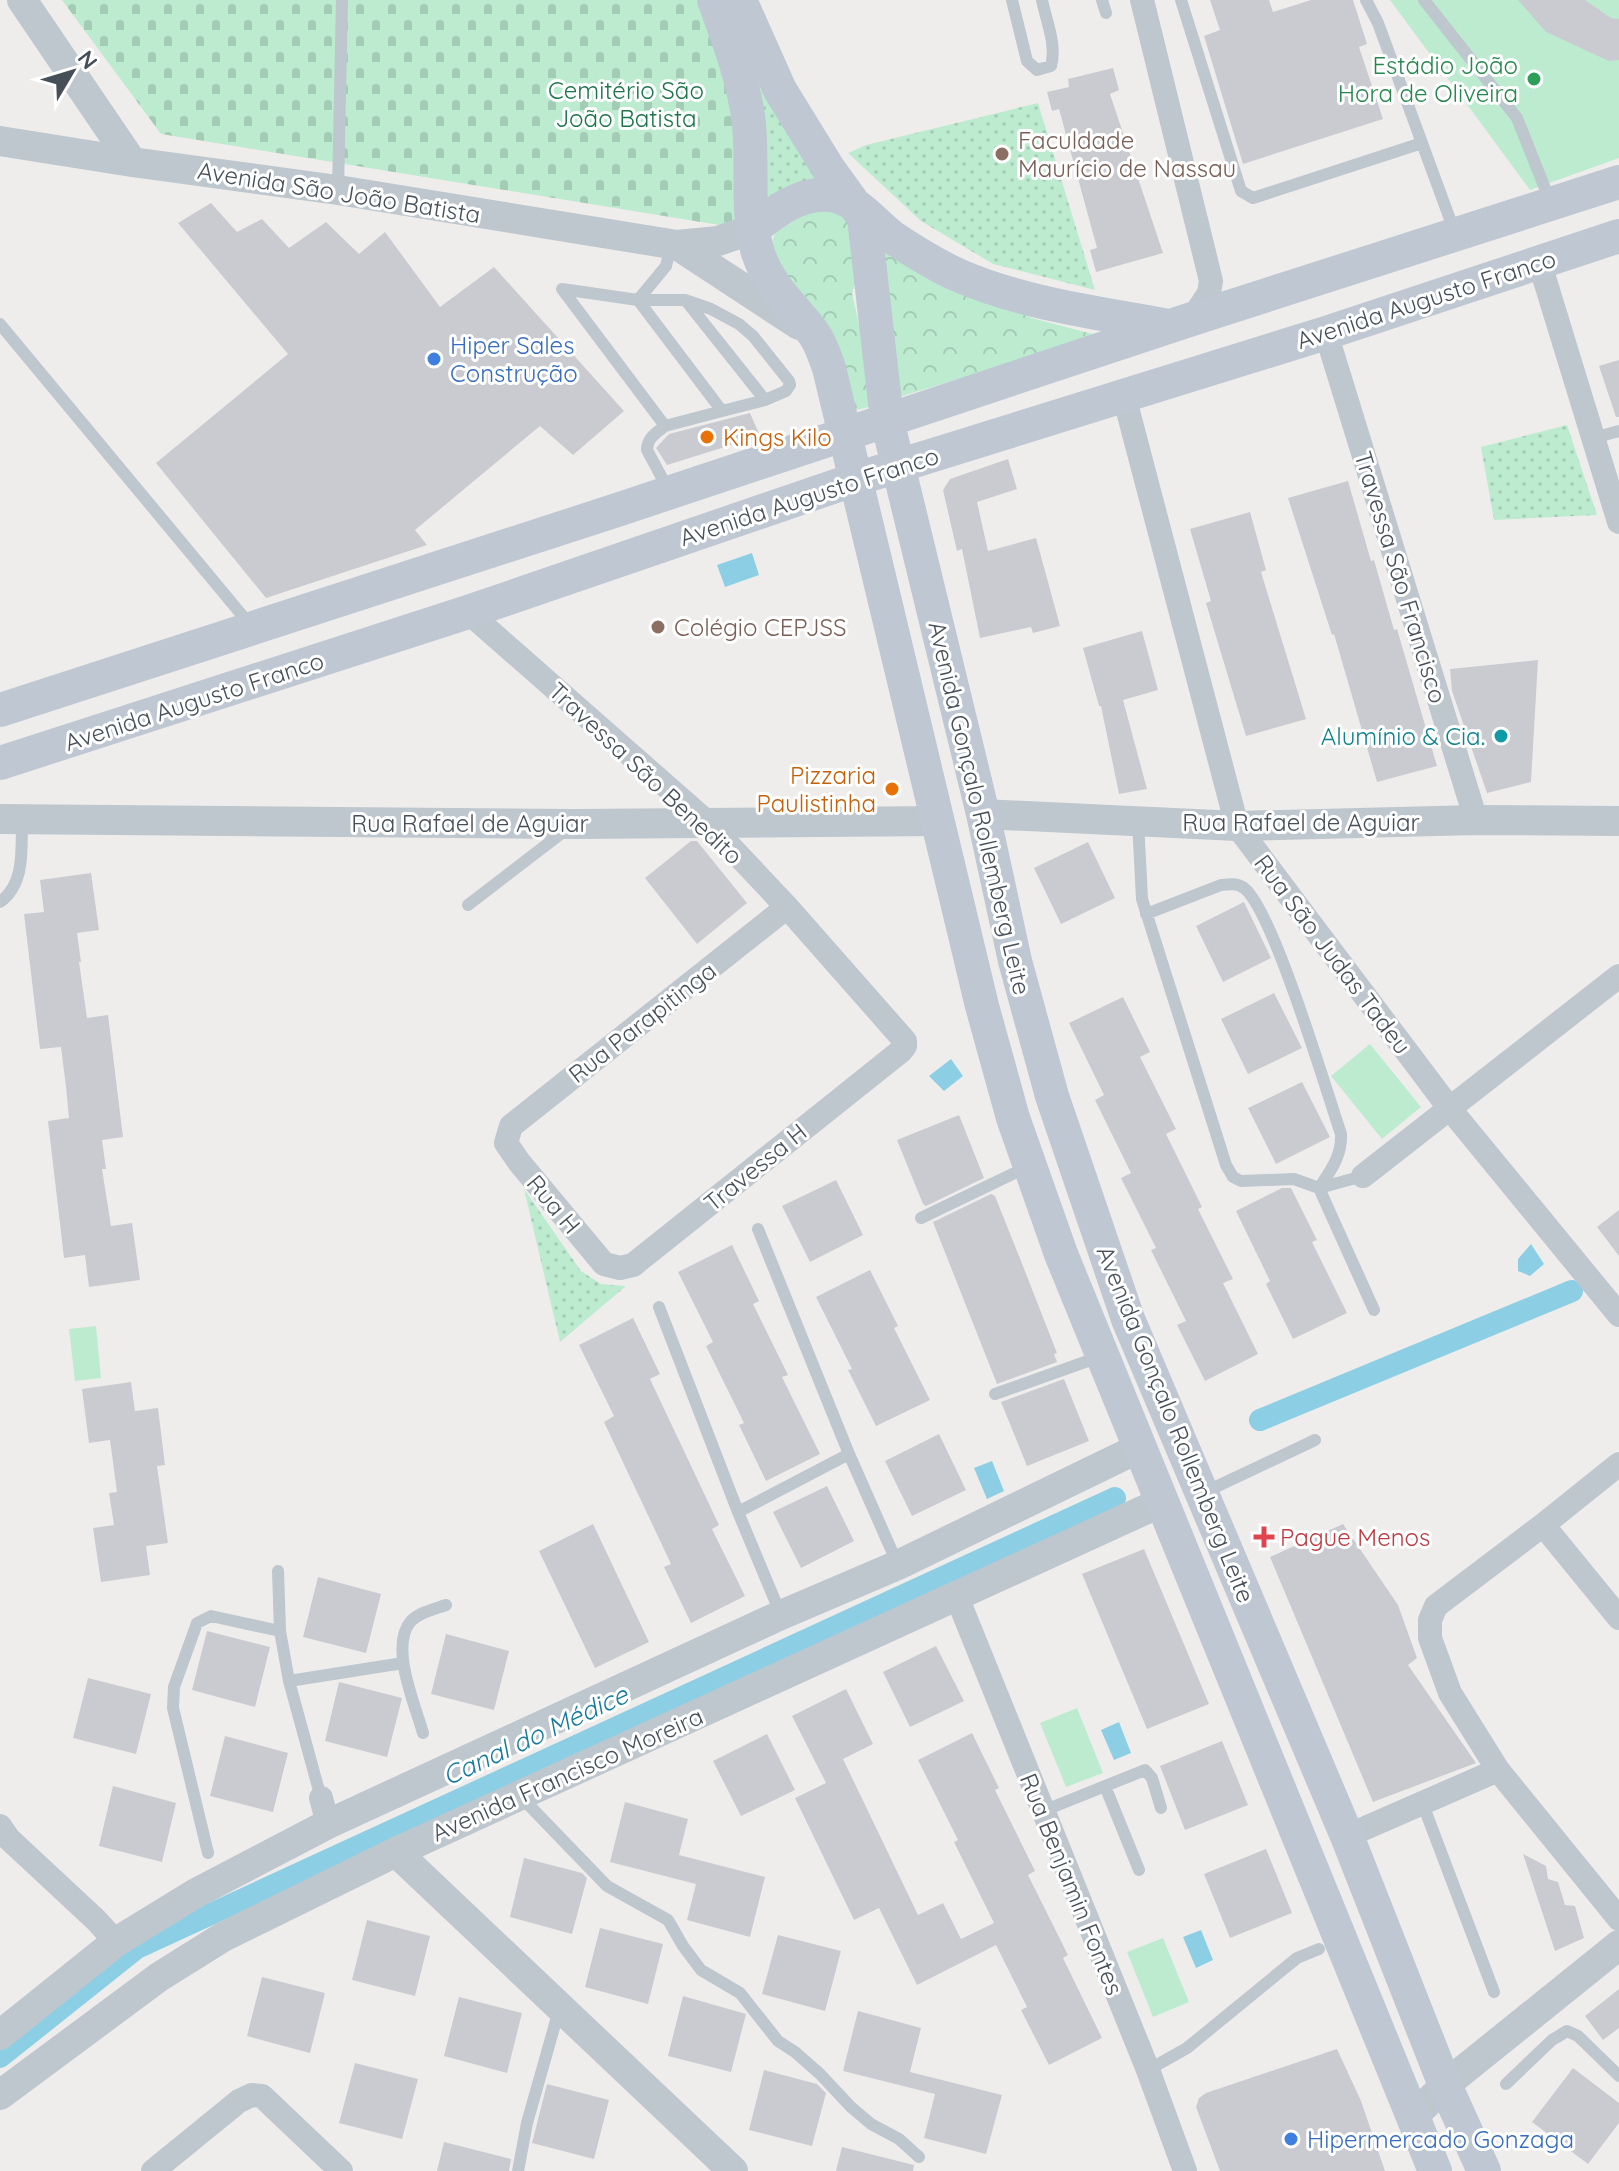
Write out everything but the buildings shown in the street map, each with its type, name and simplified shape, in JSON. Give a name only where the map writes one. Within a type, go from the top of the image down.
[{"type":"main road","name":"Avenida Gonçalo Rollemberg Leite","points":[[714,0],[741,78],[749,123],[753,229],[765,271],[815,336],[829,368],[982,1006],[1013,1118],[1061,1254],[1435,2171]]},
{"type":"main road","points":[[740,0],[780,90],[828,168],[857,207],[893,238],[962,277],[1062,306],[1182,323]]},
{"type":"main road","name":"Avenida Augusto Franco","points":[[0,710],[1619,182]]},
{"type":"main road","points":[[753,229],[785,206],[810,195],[833,195],[857,207]]},
{"type":"main road","name":"Avenida Gonçalo Rollemberg Leite","points":[[857,207],[867,231],[874,321],[887,420],[897,466],[983,814],[1015,961],[1052,1096],[1128,1319],[1347,1836],[1445,2085],[1484,2171]]},
{"type":"main road","name":"Avenida Augusto Franco","points":[[0,763],[468,612],[856,479],[1326,333],[1619,236]]},
{"type":"main road","points":[[1061,1254],[1066,1233],[1078,1229],[1083,1232],[1128,1319]]},
{"type":"street","points":[[22,0],[132,162]]},
{"type":"street","points":[[1142,0],[1211,281],[1209,293],[1182,323]]},
{"type":"street","name":"Avenida São João Batista","points":[[0,141],[338,190],[675,245]]},
{"type":"street","points":[[675,245],[718,241],[753,229]]},
{"type":"street","points":[[675,245],[815,336]]},
{"type":"street","points":[[1539,261],[1619,522]]},
{"type":"street","name":"Travessa São Francisco","points":[[1326,333],[1476,820]]},
{"type":"street","name":"Rua São Judas Tadeu","points":[[1124,396],[1237,826],[1450,1109],[1619,1315]]},
{"type":"street","name":"Travessa São Benedito","points":[[468,612],[707,822],[905,1041],[901,1051]]},
{"type":"street","name":"Rua Rafael de Aguiar","points":[[983,814],[1237,826],[1476,820],[1619,821]]},
{"type":"street","name":"Rua Rafael de Aguiar","points":[[11,819],[574,824],[939,821]]},
{"type":"street","name":"Rua Parapitinga","points":[[506,1143],[511,1126],[787,907]]},
{"type":"street","points":[[1363,1176],[1619,976]]},
{"type":"street","name":"Travessa H","points":[[604,1264],[620,1268],[633,1265],[901,1051]]},
{"type":"street","name":"Rua H","points":[[506,1143],[604,1264]]},
{"type":"street","points":[[0,2035],[116,1942],[325,1811],[898,1565],[1139,1448]]},
{"type":"street","points":[[1619,1464],[1436,1606],[1430,1620],[1430,1638],[1450,1693],[1498,1770],[1619,1919]]},
{"type":"street","name":"Avenida Francisco Moreira","points":[[0,2095],[159,1977],[215,1942],[396,1852],[1162,1502]]},
{"type":"street","points":[[1543,1525],[1619,1618]]},
{"type":"street","name":"Rua Benjamin Fontes","points":[[957,1597],[1148,2070],[1185,2171]]},
{"type":"street","points":[[1347,1836],[1498,1770]]},
{"type":"street","points":[[3,1837],[96,1920],[116,1942]]},
{"type":"street","points":[[396,1852],[733,2171]]},
{"type":"street","points":[[1413,2117],[1445,2085],[1619,1945]]},
{"type":"street","points":[[162,2168],[239,2101],[252,2095],[262,2096],[341,2171]]},
{"type":"lane","points":[[338,190],[342,0]]},
{"type":"lane","points":[[1012,0],[1027,61],[1037,70],[1051,66],[1053,60],[1042,0]]},
{"type":"lane","points":[[1181,0],[1241,191],[1247,196],[1253,198],[1422,143]]},
{"type":"lane","points":[[1366,0],[1378,23],[1456,236]]},
{"type":"lane","points":[[1424,0],[1517,118],[1551,204]]},
{"type":"lane","points":[[638,300],[666,266],[675,245]]},
{"type":"lane","points":[[665,426],[562,289],[638,300],[685,300],[711,309],[739,324],[753,336],[790,385],[786,391],[765,400],[665,426],[653,435],[647,443],[647,450],[670,491]]},
{"type":"lane","points":[[638,300],[722,411]]},
{"type":"lane","points":[[685,300],[765,400]]},
{"type":"lane","points":[[0,324],[251,627]]},
{"type":"lane","points":[[1593,438],[1619,431]]},
{"type":"lane","points":[[0,902],[13,890],[19,871],[11,819]]},
{"type":"lane","points":[[1138,822],[1139,877],[1146,914],[1226,1165],[1233,1177],[1241,1181],[1294,1179],[1319,1188],[1363,1176]]},
{"type":"lane","points":[[468,905],[574,824]]},
{"type":"lane","points":[[1146,914],[1221,885],[1234,883],[1251,896],[1271,934],[1341,1134],[1342,1147],[1337,1161],[1319,1188]]},
{"type":"lane","points":[[921,1218],[1030,1166]]},
{"type":"lane","points":[[1319,1188],[1374,1310]]},
{"type":"lane","points":[[758,1229],[849,1454],[898,1565]]},
{"type":"lane","points":[[659,1307],[781,1615]]},
{"type":"lane","points":[[995,1394],[1102,1356]]},
{"type":"lane","points":[[1202,1493],[1315,1440]]},
{"type":"lane","points":[[738,1512],[849,1454]]},
{"type":"lane","points":[[278,1571],[280,1631],[289,1681],[325,1811]]},
{"type":"lane","points":[[423,1733],[403,1663],[404,1635],[412,1620],[446,1605]]},
{"type":"lane","points":[[208,1853],[173,1708],[174,1687],[197,1623],[203,1618],[211,1616],[280,1631]]},
{"type":"lane","points":[[289,1681],[403,1663]]},
{"type":"lane","points":[[1043,1811],[1145,1770],[1152,1778],[1161,1808]]},
{"type":"lane","points":[[1105,1786],[1139,1870]]},
{"type":"lane","points":[[520,1795],[607,1886],[668,1920],[701,1970],[740,1993],[778,2041],[820,2074],[871,2124],[899,2139],[919,2157]]},
{"type":"lane","points":[[1422,1802],[1494,1992]]},
{"type":"lane","points":[[1148,2070],[1187,2048],[1297,1958],[1319,1949]]},
{"type":"lane","points":[[518,2171],[527,2123],[560,2007]]},
{"type":"lane","points":[[1506,2084],[1552,2040],[1567,2031],[1578,2036],[1619,2076]]},
{"type":"green space","name":"Cemitério São João Batista","points":[[62,0],[702,0],[729,77],[740,208],[731,227],[161,134]]},
{"type":"green space","points":[[729,0],[824,183],[763,213]]},
{"type":"green space","name":"Estádio João Hora de Oliveira","points":[[1390,0],[1619,0],[1619,158],[1530,190]]},
{"type":"green space","points":[[1038,103],[1095,290],[993,264],[921,221],[848,153],[866,145]]},
{"type":"green space","points":[[821,206],[853,221],[855,285],[852,293],[877,405],[852,411],[782,279],[772,242],[776,230]]},
{"type":"green space","points":[[878,237],[945,282],[1032,318],[1100,336],[899,397]]},
{"type":"green space","points":[[1567,425],[1597,515],[1494,520],[1481,447]]},
{"type":"green space","points":[[1370,1044],[1421,1107],[1382,1139],[1331,1076]]},
{"type":"green space","points":[[524,1189],[581,1271],[601,1284],[626,1286],[560,1342]]},
{"type":"green space","points":[[96,1326],[101,1378],[75,1381],[69,1329]]},
{"type":"green space","points":[[1077,1708],[1103,1773],[1066,1787],[1040,1723]]},
{"type":"green space","points":[[1163,1938],[1189,2002],[1153,2017],[1127,1952]]},
{"type":"water","points":[[752,553],[759,575],[725,587],[717,565]]},
{"type":"water","points":[[951,1059],[963,1076],[944,1091],[929,1076]]},
{"type":"water","points":[[1531,1244],[1544,1264],[1530,1276],[1518,1271],[1518,1259]]},
{"type":"water","points":[[992,1461],[1004,1491],[987,1499],[974,1468]]},
{"type":"water","points":[[1119,1722],[1131,1753],[1114,1760],[1101,1730]]},
{"type":"water","points":[[1201,1930],[1213,1960],[1196,1968],[1183,1937]]},
{"type":"waterway","points":[[1260,1420],[1572,1291]]},
{"type":"waterway","name":"Canal do Médice","points":[[0,2057],[137,1948],[1115,1498]]},
{"type":"place","name":"Estádio João Hora de Oliveira","points":[[1534,79]]},
{"type":"place","name":"Faculdade Maurício de Nassau","points":[[1002,154]]},
{"type":"place","name":"Hiper Sales Construção","points":[[434,359]]},
{"type":"place","name":"Kings Kilo","points":[[707,437]]},
{"type":"place","name":"Colégio CEPJSS","points":[[658,627]]},
{"type":"place","name":"Alumínio & Cia.","points":[[1501,736]]},
{"type":"place","name":"Pizzaria Paulistinha","points":[[892,789]]},
{"type":"place","name":"Pague Menos","points":[[1264,1537]]},
{"type":"place","name":"Hipermercado Gonzaga","points":[[1291,2139]]}]
